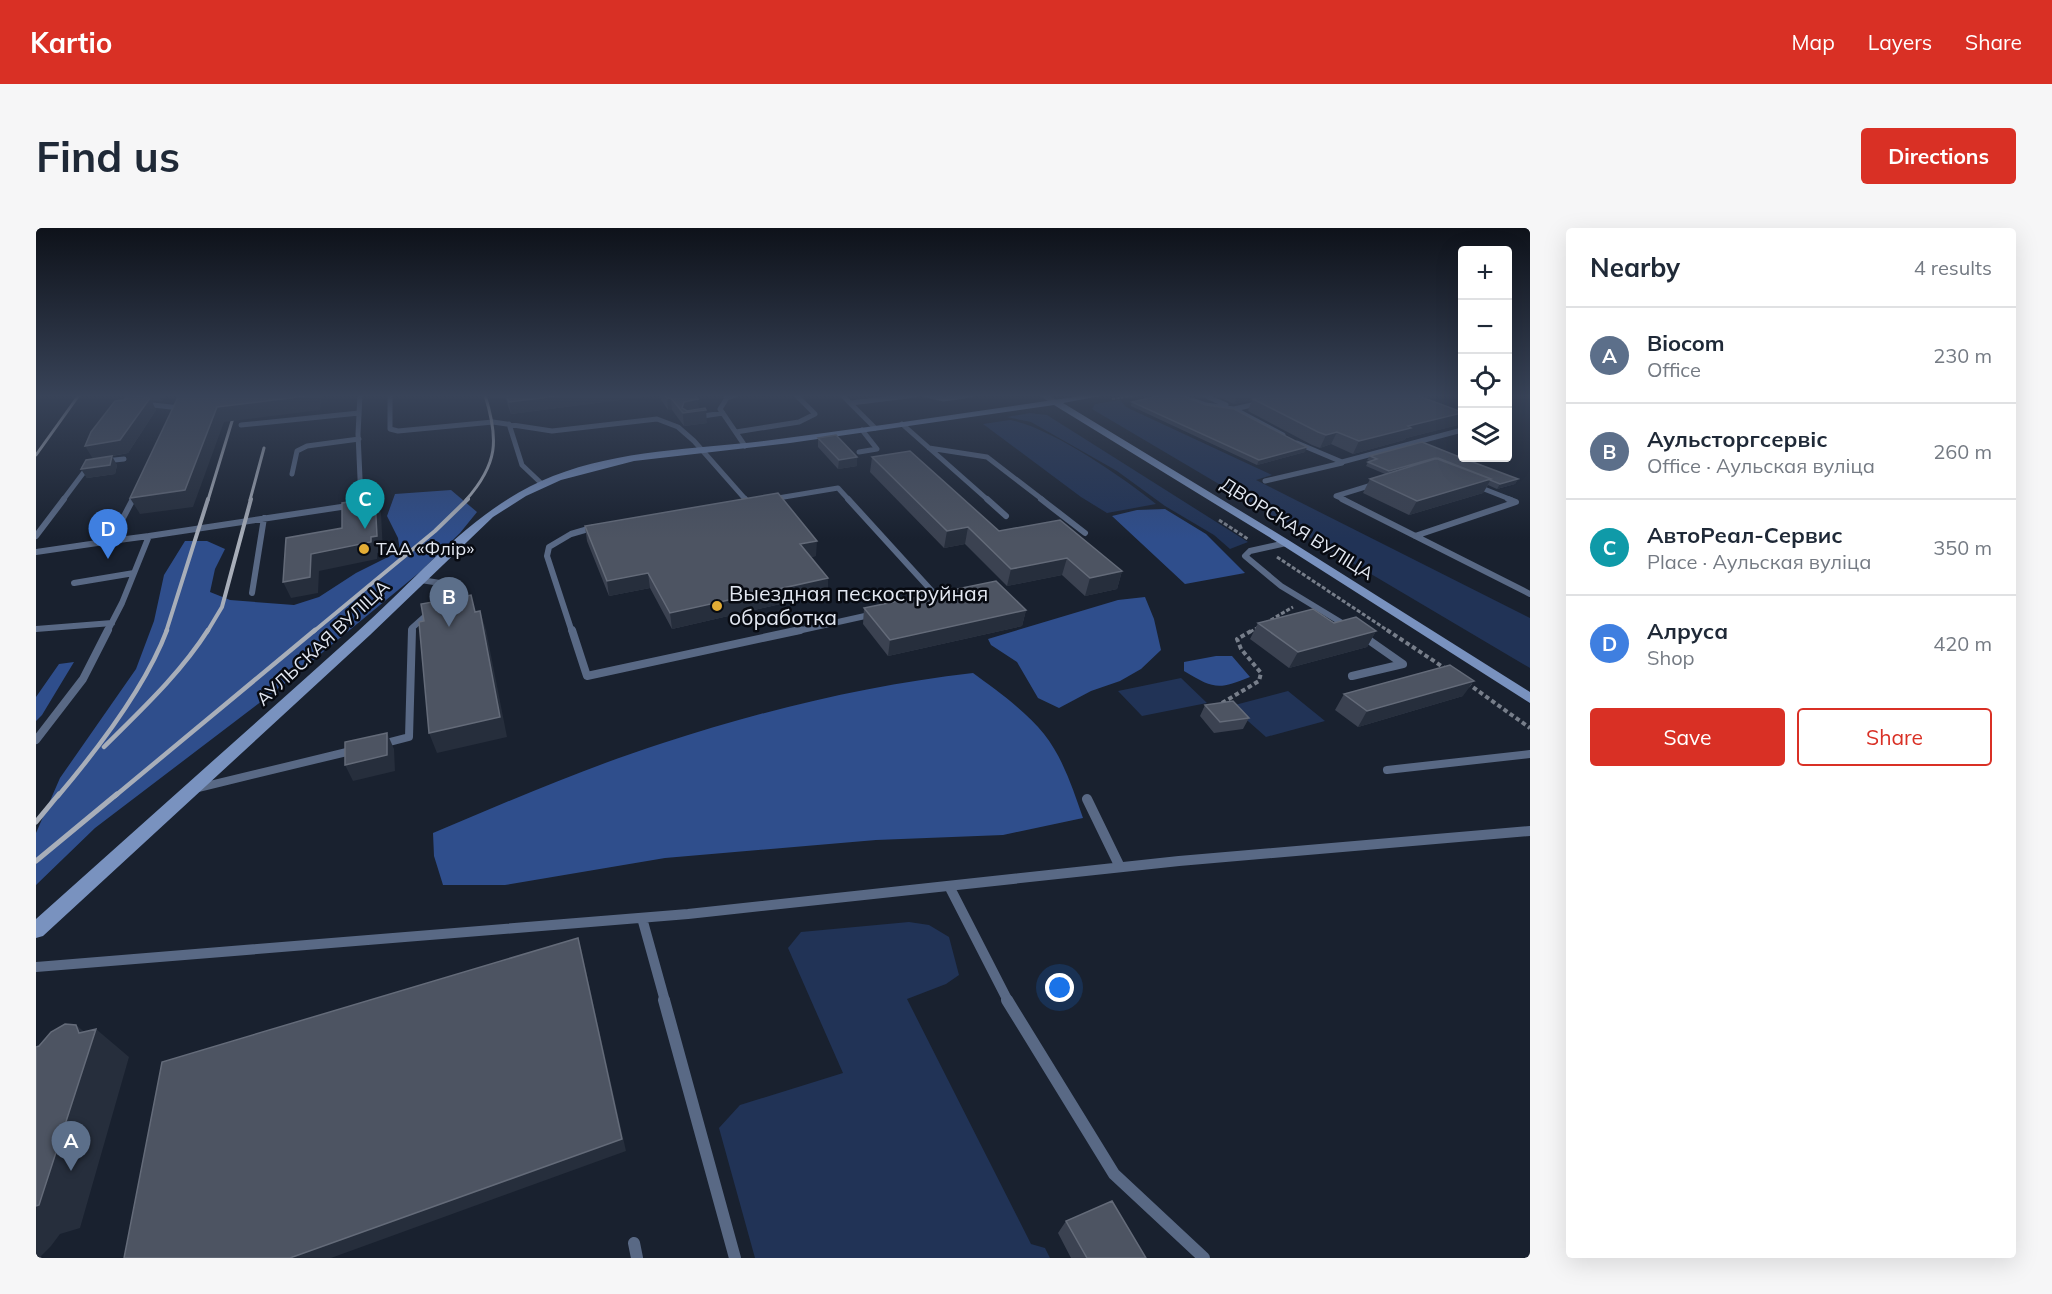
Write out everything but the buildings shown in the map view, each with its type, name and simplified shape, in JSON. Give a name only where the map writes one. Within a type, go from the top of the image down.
[{"type":"street","name":"АУЛЬСКАЯ ВУЛІЦА","points":[[36,930],[500,507],[542,484],[608,464],[766,443]]},
{"type":"street","name":"ДВОРСКАЯ ВУЛІЦА","points":[[1122,443],[1286,543],[1530,698]]},
{"type":"lane","points":[[292,474],[297,451],[307,446],[328,443]]},
{"type":"lane","points":[[36,552],[361,504],[358,443]]},
{"type":"lane","points":[[514,443],[519,464],[527,474],[542,484]]},
{"type":"lane","points":[[696,443],[748,502]]},
{"type":"lane","points":[[859,452],[878,449],[873,443]]},
{"type":"lane","points":[[923,443],[1006,516]]},
{"type":"lane","points":[[1299,443],[1342,462]]},
{"type":"lane","points":[[1265,481],[1413,443]]},
{"type":"lane","points":[[929,448],[987,457],[1085,533]]},
{"type":"lane","points":[[36,536],[89,465],[124,459]]},
{"type":"lane","points":[[1415,536],[1516,502],[1463,480]]},
{"type":"lane","points":[[1378,483],[1336,496],[1530,594]]},
{"type":"lane","points":[[736,504],[838,488],[940,600],[928,602]]},
{"type":"lane","points":[[111,541],[137,491]]},
{"type":"lane","points":[[252,593],[264,518]]},
{"type":"lane","points":[[600,527],[562,536],[549,547],[547,556],[587,676],[883,612]]},
{"type":"lane","points":[[36,740],[82,679],[112,623],[149,536]]},
{"type":"lane","points":[[1286,543],[1250,551],[1245,556],[1257,568],[1305,603],[1351,628],[1403,664],[1352,676]]},
{"type":"lane","points":[[74,583],[134,573]]},
{"type":"lane","points":[[375,745],[409,737],[412,628],[459,586],[420,580]]},
{"type":"lane","points":[[36,629],[112,623]]},
{"type":"lane","points":[[192,789],[364,748]]},
{"type":"lane","points":[[1387,770],[1530,754]]},
{"type":"lane","points":[[1087,799],[1120,867]]},
{"type":"lane","points":[[36,967],[642,918],[1120,867],[1530,831]]},
{"type":"lane","points":[[949,886],[1007,1000],[1114,1174],[1204,1258]]},
{"type":"lane","points":[[642,918],[735,1258]]},
{"type":"lane","points":[[634,1243],[637,1258]]},
{"type":"path","points":[[1215,518],[1449,671]]},
{"type":"path","points":[[1214,708],[1259,681],[1261,673],[1241,650],[1237,639],[1266,621],[1305,603]]},
{"type":"path","points":[[1466,683],[1530,728]]},
{"type":"shaded area","points":[[1009,443],[1065,443],[1106,468],[1156,504],[1107,513],[1081,497]]},
{"type":"shaded area","points":[[1068,443],[1091,443],[1248,542],[1230,549],[1214,535],[1165,506],[1117,471]]},
{"type":"shaded area","points":[[1150,443],[1203,443],[1272,475],[1256,480],[1530,618],[1530,668]]},
{"type":"shaded area","points":[[451,490],[477,512],[460,533],[420,572],[283,685],[95,828],[36,885],[36,833],[60,778],[136,669],[154,621],[164,575],[185,541],[207,541],[225,549],[215,569],[210,592],[230,600],[294,605],[319,597],[356,573],[400,551],[398,538],[387,516],[395,494]]},
{"type":"shaded area","points":[[1165,509],[1206,534],[1245,573],[1185,584],[1112,516],[1137,510]]},
{"type":"shaded area","points":[[1145,597],[1154,619],[1161,650],[1141,669],[1120,681],[1091,691],[1059,708],[1038,698],[1017,662],[991,645],[988,639],[1118,600]]},
{"type":"shaded area","points":[[1216,656],[1232,656],[1250,677],[1216,686],[1184,671],[1184,662]]},
{"type":"shaded area","points":[[74,662],[36,721],[36,697],[59,664]]},
{"type":"shaded area","points":[[973,673],[1020,709],[1051,743],[1062,763],[1083,818],[1003,835],[876,840],[665,858],[505,885],[443,885],[434,856],[433,833],[547,785],[663,743],[739,720],[816,700],[894,684]]},
{"type":"shaded area","points":[[1181,678],[1207,703],[1142,716],[1118,691]]},
{"type":"shaded area","points":[[1288,691],[1325,721],[1266,737],[1231,706]]},
{"type":"shaded area","points":[[909,922],[929,925],[949,937],[959,975],[946,984],[907,999],[1031,1244],[1045,1248],[1050,1258],[755,1258],[719,1128],[740,1105],[843,1073],[788,948],[801,932]]},
{"type":"railway","points":[[36,455],[45,443]]},
{"type":"railway","points":[[208,500],[225,443]]},
{"type":"railway","points":[[466,500],[477,487],[490,463],[494,443]]},
{"type":"railway","points":[[250,500],[264,448]]},
{"type":"railway","points":[[166,632],[208,499]]},
{"type":"railway","points":[[207,632],[222,607],[251,499]]},
{"type":"railway","points":[[313,632],[435,531],[468,499]]},
{"type":"railway","points":[[58,796],[89,759],[134,695],[167,630]]},
{"type":"railway","points":[[104,747],[173,677],[208,630]]},
{"type":"railway","points":[[115,796],[315,630]]},
{"type":"railway","points":[[36,822],[59,794]]},
{"type":"railway","points":[[36,861],[117,794]]},
{"type":"place","name":"АвтоРеал-Сервис","points":[[365,529]]},
{"type":"place","name":"ТАА «Флір»","points":[[364,549]]},
{"type":"place","name":"Алруса","points":[[108,559]]},
{"type":"place","name":"Выездная пескоструйная обработка","points":[[717,606]]},
{"type":"place","name":"Аульсторгсервіс","points":[[449,627]]},
{"type":"place","name":"Biocom","points":[[71,1171]]}]
